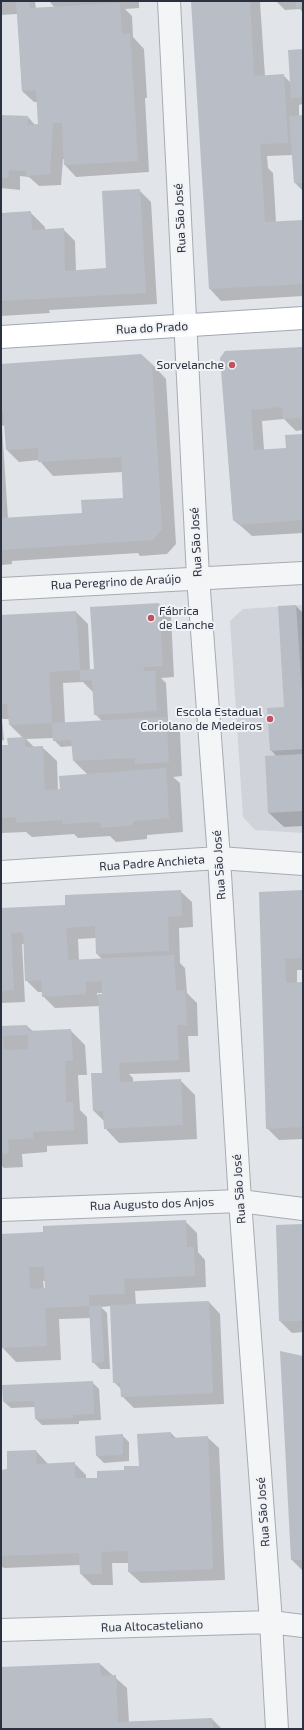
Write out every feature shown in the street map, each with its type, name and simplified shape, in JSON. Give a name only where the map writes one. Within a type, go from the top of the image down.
[{"type":"main road","name":"Rua do Prado","points":[[1,337],[303,318]]},
{"type":"street","name":"Rua São José","points":[[169,1],[198,577],[219,858],[240,1201],[271,1622],[277,1729]]},
{"type":"street","name":"Rua Peregrino de Araújo","points":[[1,589],[198,577],[303,573]]},
{"type":"street","name":"Rua Padre Anchieta","points":[[1,872],[219,858],[303,864]]},
{"type":"street","name":"Rua Augusto dos Anjos","points":[[1,1210],[240,1201],[303,1209]]},
{"type":"street","name":"Rua Altocasteliano","points":[[1,1630],[271,1622],[303,1626]]},
{"type":"shaded area","name":"Escola Estadual Coriolano de Medeiros","points":[[303,605],[303,833],[255,830],[243,817],[230,621],[243,609]]},
{"type":"building","points":[[16,1],[29,1],[30,8],[120,3],[122,34],[130,33],[138,161],[64,165],[62,123],[53,123],[50,174],[29,176],[26,175],[26,171],[9,170],[8,178],[1,178],[1,115],[28,116],[28,125],[38,124],[36,90],[22,91]]},
{"type":"building","points":[[191,1],[250,1],[254,76],[284,74],[288,143],[260,144],[265,222],[303,220],[303,284],[209,289]]},
{"type":"building","points":[[296,1],[303,1],[303,7],[296,8]]},
{"type":"building","points":[[303,49],[303,97],[291,98],[288,50]]},
{"type":"building","points":[[303,115],[303,183],[294,183],[289,116]]},
{"type":"building","points":[[140,189],[146,293],[1,301],[1,213],[31,211],[32,230],[64,228],[65,271],[106,268],[102,191]]},
{"type":"building","points":[[303,347],[303,418],[283,419],[282,407],[251,410],[254,450],[286,448],[285,435],[303,434],[303,520],[239,525],[233,520],[220,358],[225,351]]},
{"type":"building","points":[[141,354],[152,364],[162,529],[153,540],[1,550],[1,518],[82,513],[81,500],[123,498],[121,457],[38,462],[38,448],[6,450],[3,411],[1,411],[1,364]]},
{"type":"building","points":[[159,603],[163,666],[143,667],[144,671],[155,671],[157,711],[94,715],[92,680],[80,681],[80,670],[94,669],[90,607]]},
{"type":"building","points":[[296,605],[303,706],[303,749],[270,751],[267,708],[284,707],[278,606]]},
{"type":"building","points":[[76,611],[80,670],[49,672],[52,723],[9,725],[7,704],[1,704],[1,615]]},
{"type":"building","points":[[166,717],[169,762],[135,764],[135,758],[73,761],[71,740],[53,741],[52,723]]},
{"type":"building","points":[[25,737],[25,747],[43,746],[45,790],[60,789],[59,776],[166,768],[169,818],[133,821],[133,825],[101,828],[100,822],[63,824],[62,820],[16,823],[16,817],[1,818],[1,745],[8,745],[7,738]]},
{"type":"building","points":[[303,754],[303,811],[268,813],[265,756]]},
{"type":"building","points":[[181,890],[182,916],[168,917],[169,951],[96,954],[95,926],[66,928],[68,960],[174,955],[176,991],[185,990],[187,1025],[177,1025],[179,1060],[119,1063],[120,1082],[181,1079],[183,1125],[104,1129],[103,1111],[93,1111],[91,1073],[102,1073],[98,994],[102,994],[102,981],[86,982],[86,994],[42,997],[41,980],[25,981],[23,932],[11,933],[14,990],[1,991],[1,908],[65,905],[65,895]]},
{"type":"building","points":[[303,890],[303,958],[285,959],[286,983],[303,982],[303,1127],[266,1129],[259,892]]},
{"type":"building","points":[[27,1025],[28,1031],[71,1029],[73,1061],[65,1061],[66,1102],[73,1102],[74,1130],[33,1132],[33,1138],[8,1140],[9,1153],[1,1154],[1,1026]],"holes":[[[28,1035],[28,1049],[4,1050],[3,1036]]]},
{"type":"building","points":[[186,1220],[187,1247],[194,1247],[195,1276],[124,1279],[125,1294],[89,1295],[89,1306],[45,1308],[47,1346],[1,1348],[1,1234],[43,1232],[43,1226]],"holes":[[[29,1267],[44,1267],[45,1288],[30,1289]]]},
{"type":"building","points":[[303,1224],[303,1321],[279,1321],[276,1225]]},
{"type":"building","points":[[209,1301],[213,1393],[121,1397],[120,1383],[113,1383],[110,1305]]},
{"type":"building","points":[[101,1305],[104,1362],[92,1363],[89,1306]]},
{"type":"building","points":[[280,1351],[303,1356],[303,1560],[291,1560]]},
{"type":"building","points":[[93,1381],[94,1414],[73,1415],[73,1418],[35,1419],[34,1401],[3,1402],[2,1385]]},
{"type":"building","points":[[171,1432],[171,1438],[208,1436],[213,1569],[128,1572],[128,1551],[101,1552],[102,1574],[80,1574],[79,1553],[1,1556],[1,1470],[7,1469],[7,1451],[36,1450],[37,1464],[75,1462],[75,1478],[97,1478],[97,1471],[124,1470],[124,1466],[139,1466],[137,1434]]},
{"type":"building","points":[[123,1434],[123,1455],[96,1456],[95,1436]]},
{"type":"building","points":[[100,1663],[101,1676],[116,1675],[118,1722],[212,1718],[213,1729],[1,1729],[1,1667]]},
{"type":"place","name":"Sorvelanche","points":[[232,365]]},
{"type":"place","name":"Fábrica de Lanche","points":[[151,618]]},
{"type":"place","name":"Escola Estadual Coriolano de Medeiros","points":[[270,719]]}]
